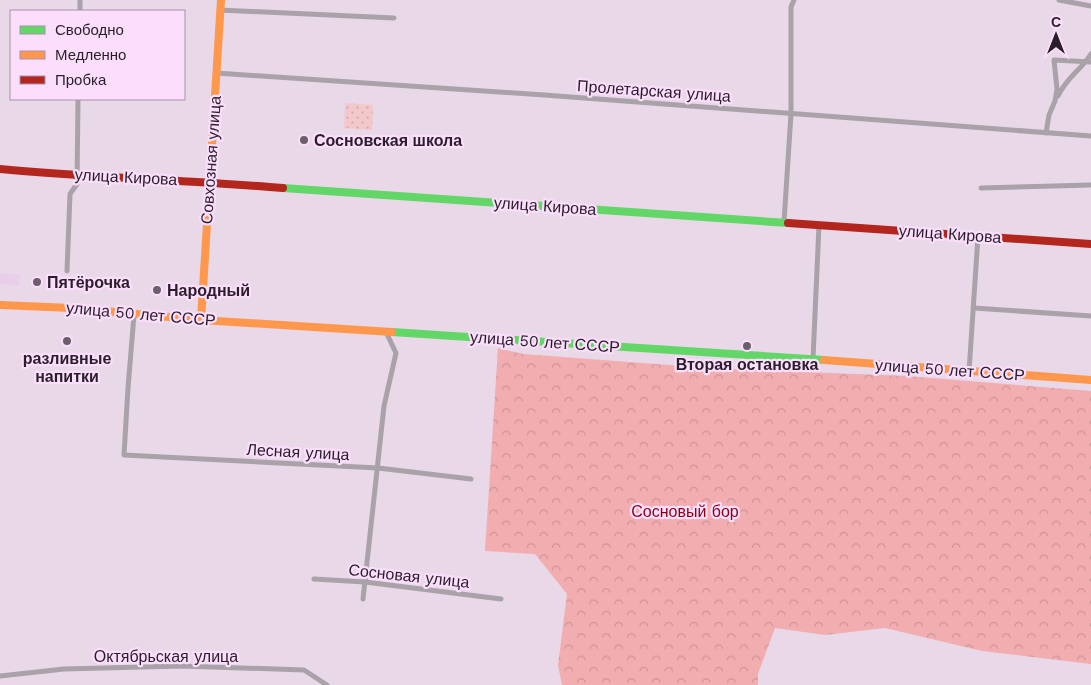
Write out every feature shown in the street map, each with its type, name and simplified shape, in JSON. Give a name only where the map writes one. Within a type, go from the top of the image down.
[{"type":"street","name":"Совхозная улица","points":[[201,320],[221,0]]},
{"type":"street","points":[[784,222],[791,114],[791,8],[794,0]]},
{"type":"street","points":[[1059,0],[1091,6]]},
{"type":"street","points":[[220,10],[394,18]]},
{"type":"street","points":[[1046,133],[1049,115],[1063,84],[1089,62],[1091,54]]},
{"type":"street","points":[[1055,101],[1057,89],[1054,60],[1089,62]]},
{"type":"street","name":"Пролетарская улица","points":[[216,73],[544,95],[1091,136]]},
{"type":"street","points":[[67,271],[70,194],[78,184],[78,100]]},
{"type":"street","name":"улица Кирова","points":[[0,169],[77,176],[210,182],[381,196],[1091,244]]},
{"type":"street","points":[[981,188],[1091,185]]},
{"type":"street","points":[[813,359],[819,225]]},
{"type":"street","points":[[969,372],[978,236]]},
{"type":"street","name":"улица 50 лет СССР","points":[[0,305],[72,308],[201,320],[813,359],[1091,380]]},
{"type":"street","points":[[974,308],[1091,316]]},
{"type":"street","name":"Лесная улица","points":[[134,314],[124,456],[378,468],[471,479]]},
{"type":"street","points":[[363,599],[384,406],[396,353],[386,332]]},
{"type":"street","name":"Сосновая улица","points":[[314,579],[365,582],[502,599]]},
{"type":"street","name":"Октябрьская улица","points":[[0,676],[64,669],[182,666],[304,670],[327,685]]},
{"type":"shaded area","points":[[345,103],[373,105],[372,130],[344,128]]},
{"type":"shaded area","points":[[0,273],[20,275],[19,286],[0,284]]},
{"type":"green space","name":"Сосновый бор","points":[[498,348],[523,354],[709,368],[906,376],[1091,391],[1091,664],[982,651],[885,628],[825,635],[775,628],[758,674],[758,685],[562,685],[558,665],[567,594],[535,554],[485,551]]},
{"type":"traffic: fast","points":[[283,188],[788,223]]},
{"type":"traffic: fast","points":[[392,332],[824,360]]},
{"type":"traffic: slow","points":[[201,320],[221,0]]},
{"type":"traffic: slow","points":[[0,305],[72,308],[201,320],[392,332]]},
{"type":"traffic: slow","points":[[824,360],[1091,380]]},
{"type":"traffic: jam","points":[[0,169],[283,188]]},
{"type":"traffic: jam","points":[[788,223],[1091,244]]},
{"type":"place","name":"Сосновская школа","points":[[304,140]]},
{"type":"place","name":"Пятёрочка","points":[[37,282]]},
{"type":"place","name":"Народный","points":[[157,290]]},
{"type":"place","name":"разливные напитки","points":[[67,341]]},
{"type":"place","name":"Вторая остановка","points":[[747,346]]}]
